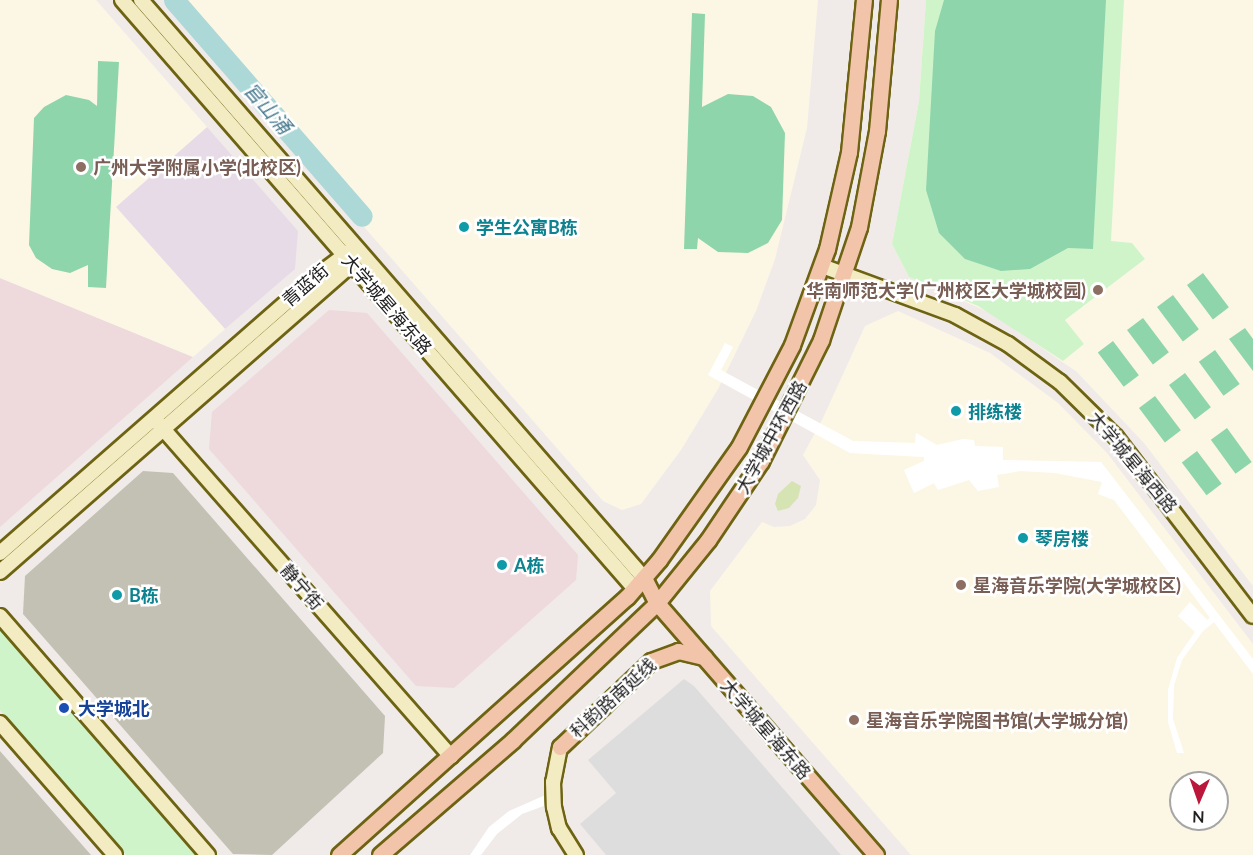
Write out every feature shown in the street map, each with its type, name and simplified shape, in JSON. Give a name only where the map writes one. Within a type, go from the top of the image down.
[{"type":"main road","name":"大学城中环西路","points":[[339,855],[640,583],[714,485],[755,420],[792,345],[822,266],[843,185],[857,91],[864,0]]},
{"type":"main road","name":"大学城中环西路","points":[[380,855],[469,778],[657,603],[708,540],[762,460],[814,355],[845,274],[867,189],[882,94],[889,0]]},
{"type":"main road","points":[[843,185],[867,189]]},
{"type":"main road","name":"大学城星海东路","points":[[640,583],[876,855]]},
{"type":"main road","name":"科韵路南延线","points":[[560,747],[651,661],[678,651],[704,657]]},
{"type":"street","name":"大学城星海东路","points":[[122,0],[347,259],[640,583]]},
{"type":"street","name":"大学城星海东路","points":[[141,0],[358,249],[640,583]]},
{"type":"street","name":"青蓝街","points":[[0,572],[358,249]]},
{"type":"street","name":"青蓝街","points":[[0,553],[153,417],[347,259]]},
{"type":"street","name":"大学城星海西路","points":[[822,266],[972,324],[1060,382],[1122,443],[1253,616]]},
{"type":"street","name":"静宁街","points":[[153,417],[450,757]]},
{"type":"street","points":[[0,616],[208,855]]},
{"type":"street","points":[[0,723],[116,855]]},
{"type":"street","points":[[560,747],[553,782],[554,807],[559,828],[576,855]]},
{"type":"shaded area","name":"广州大学附属小学(北校区)","points":[[0,0],[96,0],[207,127],[116,207],[225,329],[193,357],[0,278]]},
{"type":"shaded area","points":[[181,0],[818,0],[807,128],[775,259],[756,311],[718,389],[681,450],[641,504],[622,510],[603,501],[359,221],[367,213]]},
{"type":"shaded area","name":"华南师范大学(广州校区大学城校园)","points":[[926,0],[1253,0],[1253,586],[1144,443],[1077,372],[993,314],[909,277],[892,244],[919,101]]},
{"type":"shaded area","points":[[207,127],[298,231],[295,269],[225,329],[115,207]]},
{"type":"shaded area","points":[[0,278],[193,357],[0,527]]},
{"type":"shaded area","points":[[329,310],[367,313],[578,555],[576,580],[454,688],[416,686],[209,449],[212,412]]},
{"type":"shaded area","name":"星海音乐学院(大学城校区)","points":[[898,311],[990,353],[1058,403],[1107,453],[1253,644],[1253,855],[911,855],[711,626],[710,591],[762,522],[774,527],[790,526],[805,519],[816,505],[820,480],[803,455],[823,418],[865,326]]},
{"type":"shaded area","points":[[143,471],[173,473],[385,716],[383,753],[272,855],[233,854],[23,614],[25,576]]},
{"type":"shaded area","points":[[684,679],[694,686],[841,855],[606,855],[580,824],[616,793],[588,760]]},
{"type":"shaded area","points":[[0,751],[91,855],[0,855]]},
{"type":"green space","points":[[926,0],[1124,0],[1111,241],[1132,243],[1145,259],[1065,320],[1084,344],[1063,361],[978,306],[909,277],[892,244],[919,101]]},
{"type":"green space","points":[[944,0],[1106,0],[1093,249],[1068,248],[1030,269],[1001,271],[965,259],[939,233],[926,190],[935,31]]},
{"type":"green space","points":[[692,13],[705,14],[702,107],[728,94],[753,96],[771,107],[785,133],[782,220],[768,243],[748,253],[718,252],[698,238],[697,249],[684,249]]},
{"type":"green space","points":[[98,61],[119,62],[106,288],[88,287],[88,265],[70,273],[52,269],[36,258],[29,245],[34,118],[44,107],[66,95],[89,100],[97,106]]},
{"type":"green space","points":[[1203,273],[1229,307],[1213,319],[1187,285]]},
{"type":"green space","points":[[1173,295],[1199,329],[1183,341],[1157,307]]},
{"type":"green space","points":[[1143,318],[1169,352],[1153,364],[1127,330]]},
{"type":"green space","points":[[1245,328],[1253,339],[1253,371],[1229,339]]},
{"type":"green space","points":[[1113,341],[1139,375],[1124,387],[1098,352]]},
{"type":"green space","points":[[1215,350],[1240,384],[1224,396],[1199,362]]},
{"type":"green space","points":[[1185,373],[1211,407],[1195,419],[1169,385]]},
{"type":"green space","points":[[1155,396],[1181,430],[1165,442],[1139,408]]},
{"type":"green space","points":[[1227,428],[1252,462],[1236,474],[1211,440]]},
{"type":"green space","points":[[1197,451],[1222,484],[1207,495],[1182,462]]},
{"type":"green space","points":[[792,481],[801,486],[798,498],[789,508],[778,511],[775,504],[778,494]]},
{"type":"green space","points":[[0,628],[197,855],[126,855],[0,710]]},
{"type":"pier","points":[[725,343],[733,347],[721,370],[853,441],[915,443],[916,433],[937,445],[963,439],[974,440],[975,446],[1003,447],[1003,460],[1101,462],[1253,659],[1253,674],[1214,622],[1203,631],[1182,660],[1174,685],[1173,719],[1184,753],[1177,753],[1168,722],[1168,690],[1177,658],[1195,632],[1178,616],[1190,602],[1207,620],[1210,618],[1179,576],[1174,579],[1114,500],[1098,494],[1102,482],[1055,473],[1021,471],[997,475],[999,487],[978,491],[969,480],[938,490],[934,483],[914,493],[904,470],[924,461],[924,457],[850,453],[708,375]]},
{"type":"pier","points":[[550,793],[552,803],[522,814],[497,834],[481,855],[470,855],[489,827],[509,811]]},
{"type":"waterway","name":"官山涌","points":[[174,0],[362,216]]},
{"type":"place","name":"广州大学附属小学(北校区)","points":[[81,167]]},
{"type":"place","name":"学生公寓B栋","points":[[464,227]]},
{"type":"place","name":"华南师范大学(广州校区大学城校园)","points":[[1098,290]]},
{"type":"place","name":"排练楼","points":[[956,411]]},
{"type":"place","name":"琴房楼","points":[[1023,538]]},
{"type":"place","name":"A栋","points":[[502,565]]},
{"type":"place","name":"星海音乐学院(大学城校区)","points":[[961,585]]},
{"type":"place","name":"B栋","points":[[117,595]]},
{"type":"place","name":"大学城北","points":[[64,708]]},
{"type":"place","name":"星海音乐学院图书馆(大学城分馆)","points":[[854,720]]}]
